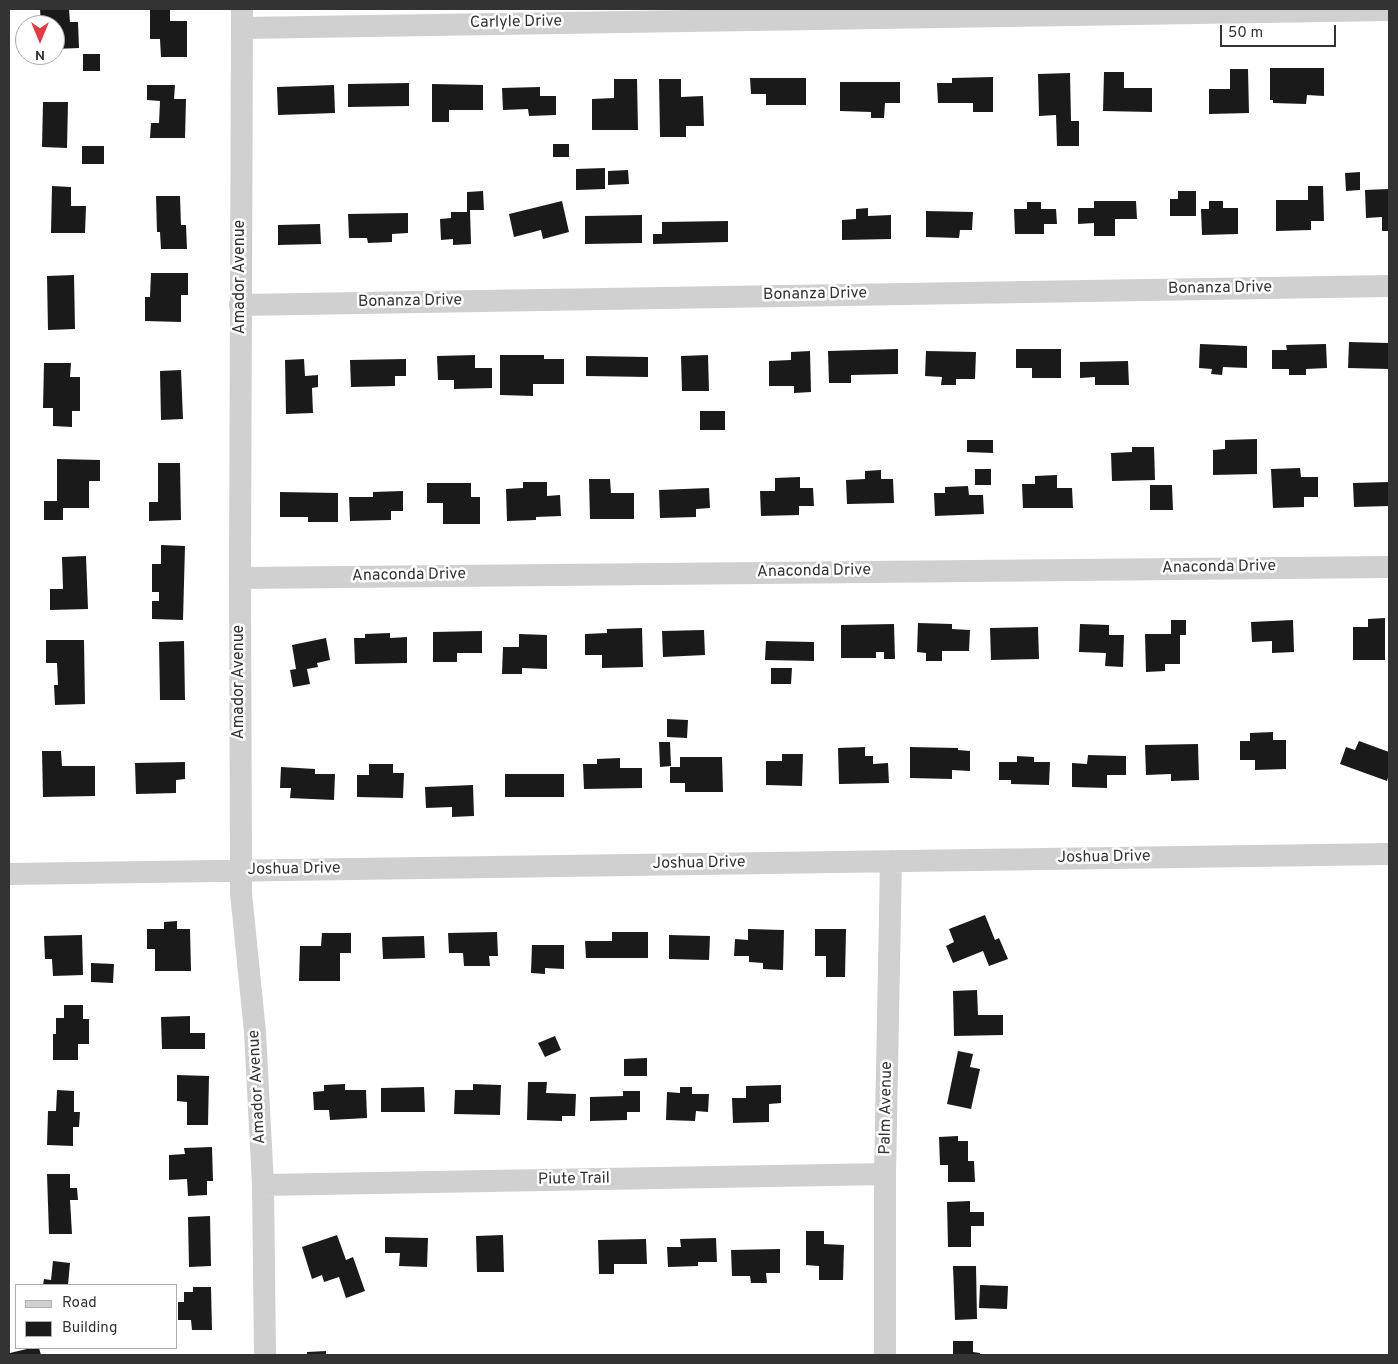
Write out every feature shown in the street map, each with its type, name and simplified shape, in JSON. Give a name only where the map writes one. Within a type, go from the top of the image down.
[{"type":"street","name":"Carlyle Drive","points":[[242,18],[1389,10]]},
{"type":"street","name":"Amador Avenue","points":[[242,18],[240,305],[241,893],[256,1032],[263,1185],[265,1355]]},
{"type":"street","name":"Bonanza Drive","points":[[240,305],[1389,286]]},
{"type":"street","name":"Anaconda Drive","points":[[240,578],[1389,566]]},
{"type":"street","name":"Joshua Drive","points":[[9,874],[1389,854]]},
{"type":"street","name":"Palm Avenue","points":[[885,1355],[891,861]]},
{"type":"street","name":"Piute Trail","points":[[263,1185],[886,1174]]},
{"type":"building","points":[[40,9],[69,9],[70,22],[78,22],[79,48],[65,49],[65,15],[40,15]]},
{"type":"building","points":[[150,9],[170,9],[170,21],[187,21],[187,57],[161,57],[160,39],[150,39]]},
{"type":"building","points":[[83,54],[100,54],[100,71],[83,71]]},
{"type":"building","points":[[1270,68],[1324,68],[1324,96],[1307,95],[1306,104],[1273,103],[1273,100],[1270,100]]},
{"type":"building","points":[[1230,69],[1248,69],[1249,113],[1209,114],[1209,89],[1230,89]]},
{"type":"building","points":[[1104,72],[1124,72],[1124,88],[1152,88],[1152,112],[1103,111]]},
{"type":"building","points":[[1070,73],[1071,121],[1079,121],[1079,146],[1057,146],[1056,115],[1039,116],[1038,74]]},
{"type":"building","points":[[993,77],[993,112],[973,112],[973,103],[938,103],[937,83],[952,83],[952,78]]},
{"type":"building","points":[[750,78],[806,78],[806,105],[766,105],[766,94],[751,94]]},
{"type":"building","points":[[614,79],[637,79],[638,130],[592,130],[592,99],[614,98]]},
{"type":"building","points":[[659,79],[681,79],[681,97],[703,96],[704,126],[686,126],[686,137],[660,137]]},
{"type":"building","points":[[840,82],[900,82],[900,103],[885,103],[884,118],[871,118],[871,112],[840,111]]},
{"type":"building","points":[[409,83],[409,106],[348,107],[348,84]]},
{"type":"building","points":[[432,84],[483,85],[483,110],[449,110],[449,122],[432,122]]},
{"type":"building","points":[[147,85],[175,85],[174,99],[186,99],[185,138],[150,138],[151,123],[159,123],[160,101],[147,100]]},
{"type":"building","points":[[334,85],[335,113],[278,115],[277,87]]},
{"type":"building","points":[[540,87],[540,96],[556,96],[556,115],[529,116],[528,109],[503,110],[502,88]]},
{"type":"building","points":[[43,102],[68,102],[67,148],[42,147]]},
{"type":"building","points":[[553,144],[569,144],[569,157],[553,157]]},
{"type":"building","points":[[82,146],[104,146],[104,164],[82,164]]},
{"type":"building","points":[[605,168],[605,189],[576,190],[576,169]]},
{"type":"building","points":[[628,170],[629,184],[608,185],[608,171]]},
{"type":"building","points":[[1360,172],[1360,190],[1346,191],[1345,173]]},
{"type":"building","points":[[52,186],[71,187],[71,206],[86,206],[85,233],[51,233]]},
{"type":"building","points":[[1308,186],[1323,186],[1324,221],[1311,221],[1311,230],[1276,231],[1276,200],[1308,200]]},
{"type":"building","points":[[1389,189],[1389,231],[1382,231],[1382,217],[1366,218],[1365,190]]},
{"type":"building","points":[[483,191],[484,210],[470,210],[471,244],[453,245],[453,239],[441,240],[440,219],[451,218],[451,212],[467,212],[467,192]]},
{"type":"building","points":[[1178,191],[1196,191],[1196,216],[1170,216],[1170,199],[1178,199]]},
{"type":"building","points":[[156,196],[180,196],[181,225],[186,225],[187,249],[161,249],[160,232],[157,232]]},
{"type":"building","points":[[562,201],[569,232],[543,239],[541,230],[514,237],[509,214]]},
{"type":"building","points":[[1094,201],[1136,201],[1137,219],[1115,219],[1115,236],[1094,236],[1094,223],[1078,224],[1078,208],[1094,208]]},
{"type":"building","points":[[1209,201],[1223,201],[1223,208],[1238,208],[1238,234],[1202,235],[1201,209],[1209,209]]},
{"type":"building","points":[[1027,202],[1041,202],[1041,209],[1056,209],[1057,224],[1044,224],[1044,234],[1015,234],[1014,209],[1027,209]]},
{"type":"building","points":[[868,208],[868,216],[891,215],[891,239],[842,240],[842,220],[856,219],[856,209]]},
{"type":"building","points":[[926,211],[973,212],[972,230],[960,230],[959,238],[926,237]]},
{"type":"building","points":[[408,213],[408,233],[392,234],[392,242],[368,243],[367,238],[349,238],[348,214]]},
{"type":"building","points":[[642,215],[642,243],[585,244],[585,216]]},
{"type":"building","points":[[728,221],[728,242],[653,244],[653,234],[662,234],[662,222]]},
{"type":"building","points":[[320,224],[321,244],[278,245],[278,225]]},
{"type":"building","points":[[151,273],[188,273],[188,295],[181,295],[181,322],[145,321],[145,297],[150,297]]},
{"type":"building","points":[[74,275],[75,329],[48,330],[47,276]]},
{"type":"building","points":[[1349,342],[1389,343],[1389,369],[1348,368]]},
{"type":"building","points":[[1200,344],[1247,346],[1247,368],[1223,367],[1222,375],[1211,374],[1212,369],[1199,368]]},
{"type":"building","points":[[1326,344],[1327,368],[1306,369],[1306,375],[1289,375],[1289,369],[1272,369],[1272,350],[1287,350],[1286,345]]},
{"type":"building","points":[[898,349],[898,374],[851,375],[851,383],[829,383],[828,351]]},
{"type":"building","points":[[1016,349],[1061,349],[1061,378],[1032,378],[1032,368],[1016,368]]},
{"type":"building","points":[[810,351],[811,392],[794,393],[794,386],[769,386],[769,361],[791,360],[791,352]]},
{"type":"building","points":[[926,351],[976,352],[975,379],[956,379],[956,385],[941,385],[942,377],[925,376]]},
{"type":"building","points":[[475,355],[475,368],[492,368],[492,388],[454,389],[454,380],[438,380],[437,356]]},
{"type":"building","points":[[500,355],[544,355],[544,359],[564,359],[564,384],[533,384],[533,396],[500,395]]},
{"type":"building","points":[[708,355],[709,391],[682,391],[681,356]]},
{"type":"building","points":[[586,356],[648,357],[648,377],[586,376]]},
{"type":"building","points":[[304,359],[305,376],[318,375],[318,387],[312,388],[313,413],[286,414],[285,360]]},
{"type":"building","points":[[406,359],[406,376],[395,376],[395,386],[351,387],[350,360]]},
{"type":"building","points":[[1128,361],[1129,385],[1095,385],[1095,377],[1080,378],[1080,362]]},
{"type":"building","points":[[44,363],[71,363],[70,377],[80,377],[80,411],[72,411],[72,427],[53,426],[53,408],[43,408]]},
{"type":"building","points":[[181,370],[183,419],[161,420],[160,371]]},
{"type":"building","points":[[700,411],[725,411],[725,430],[700,430]]},
{"type":"building","points":[[1257,439],[1257,474],[1213,475],[1213,450],[1225,449],[1225,440]]},
{"type":"building","points":[[967,440],[993,440],[993,453],[967,452]]},
{"type":"building","points":[[1132,447],[1154,447],[1155,480],[1112,481],[1111,453],[1132,452]]},
{"type":"building","points":[[57,459],[100,460],[100,481],[89,481],[89,508],[63,508],[63,520],[44,520],[44,501],[57,501]]},
{"type":"building","points":[[158,463],[180,463],[181,520],[149,521],[149,502],[158,502]]},
{"type":"building","points":[[1300,468],[1301,477],[1318,477],[1318,497],[1304,497],[1304,507],[1273,508],[1271,469]]},
{"type":"building","points":[[975,469],[991,469],[991,485],[975,485]]},
{"type":"building","points":[[881,470],[881,479],[893,479],[894,503],[847,504],[846,480],[865,479],[865,471]]},
{"type":"building","points":[[1057,475],[1057,488],[1072,488],[1073,508],[1023,508],[1022,484],[1035,484],[1035,476]]},
{"type":"building","points":[[800,477],[800,488],[813,488],[814,506],[799,506],[799,515],[761,516],[760,491],[775,491],[775,478]]},
{"type":"building","points":[[589,479],[610,479],[611,493],[634,493],[634,519],[590,519]]},
{"type":"building","points":[[523,482],[547,482],[547,496],[560,495],[561,516],[536,517],[536,520],[507,521],[506,489],[523,488]]},
{"type":"building","points":[[1389,482],[1389,506],[1354,507],[1353,483]]},
{"type":"building","points":[[427,483],[471,483],[471,497],[480,497],[480,524],[443,524],[443,503],[427,503]]},
{"type":"building","points":[[1150,485],[1172,485],[1173,510],[1150,510]]},
{"type":"building","points":[[968,486],[969,495],[983,495],[984,514],[935,516],[934,493],[945,493],[945,487]]},
{"type":"building","points":[[709,488],[710,508],[696,509],[696,517],[660,518],[659,490]]},
{"type":"building","points":[[403,491],[403,511],[391,511],[391,520],[350,521],[349,497],[373,497],[373,492]]},
{"type":"building","points":[[280,492],[338,493],[338,522],[308,522],[308,517],[280,517]]},
{"type":"building","points":[[161,545],[185,546],[183,620],[152,619],[152,601],[159,601],[159,592],[152,592],[152,564],[161,564]]},
{"type":"building","points":[[86,556],[88,609],[50,610],[50,589],[63,589],[62,557]]},
{"type":"building","points":[[1385,618],[1385,660],[1353,660],[1353,627],[1368,627],[1368,619]]},
{"type":"building","points":[[1171,620],[1186,620],[1186,635],[1180,635],[1180,664],[1165,664],[1165,671],[1146,672],[1145,634],[1171,634]]},
{"type":"building","points":[[1293,620],[1294,652],[1272,653],[1272,641],[1252,642],[1251,622]]},
{"type":"building","points":[[918,623],[952,624],[952,629],[970,630],[969,651],[942,651],[942,661],[926,661],[926,653],[917,652]]},
{"type":"building","points":[[894,624],[895,659],[884,659],[884,652],[876,652],[876,658],[841,658],[841,625]]},
{"type":"building","points":[[1080,624],[1109,625],[1109,635],[1124,635],[1123,667],[1105,666],[1106,653],[1079,652]]},
{"type":"building","points":[[1038,627],[1039,659],[991,660],[990,628]]},
{"type":"building","points":[[642,628],[643,667],[602,668],[602,655],[585,655],[585,634],[607,633],[607,629]]},
{"type":"building","points":[[704,630],[705,655],[663,657],[662,631]]},
{"type":"building","points":[[482,631],[482,653],[457,653],[457,662],[433,662],[433,632]]},
{"type":"building","points":[[390,633],[390,638],[407,637],[407,663],[355,664],[354,638],[365,638],[365,634]]},
{"type":"building","points":[[519,634],[547,635],[547,669],[522,668],[522,674],[502,674],[503,647],[519,647]]},
{"type":"building","points":[[326,638],[330,660],[317,663],[318,667],[307,669],[310,684],[293,687],[290,670],[296,669],[292,645]]},
{"type":"building","points":[[46,640],[84,640],[85,704],[55,705],[54,685],[58,685],[57,663],[46,663]]},
{"type":"building","points":[[184,641],[185,700],[160,700],[159,642]]},
{"type":"building","points":[[766,641],[814,642],[814,661],[765,660]]},
{"type":"building","points":[[771,668],[792,668],[791,684],[771,684]]},
{"type":"building","points":[[667,719],[688,720],[687,738],[667,737]]},
{"type":"building","points":[[1273,732],[1273,740],[1286,740],[1286,769],[1255,770],[1255,760],[1240,760],[1240,741],[1250,741],[1250,733]]},
{"type":"building","points":[[1359,741],[1389,752],[1389,774],[1387,781],[1340,764],[1346,747],[1355,750]]},
{"type":"building","points":[[659,742],[670,742],[671,766],[660,767]]},
{"type":"building","points":[[1198,744],[1199,780],[1171,781],[1171,774],[1146,775],[1145,745]]},
{"type":"building","points":[[865,747],[865,756],[873,756],[873,764],[888,763],[889,783],[839,784],[838,748]]},
{"type":"building","points":[[910,747],[958,748],[958,750],[970,751],[970,771],[952,770],[952,779],[910,778]]},
{"type":"building","points":[[42,751],[61,751],[62,766],[95,766],[95,796],[43,797]]},
{"type":"building","points":[[782,754],[803,754],[802,786],[766,785],[766,761],[782,761]]},
{"type":"building","points":[[1088,755],[1126,756],[1126,775],[1107,775],[1107,788],[1072,787],[1072,763],[1087,764]]},
{"type":"building","points":[[1017,756],[1034,757],[1034,762],[1050,762],[1049,785],[1011,784],[1011,780],[999,780],[999,762],[1017,762]]},
{"type":"building","points":[[680,757],[722,757],[723,792],[685,792],[685,783],[670,783],[670,767],[680,767]]},
{"type":"building","points":[[620,758],[620,768],[642,768],[642,788],[584,789],[583,764],[597,764],[597,759]]},
{"type":"building","points":[[185,762],[185,779],[176,780],[176,793],[136,794],[135,763]]},
{"type":"building","points":[[369,764],[393,764],[393,773],[404,773],[403,798],[357,797],[357,775],[369,775]]},
{"type":"building","points":[[281,767],[315,769],[315,774],[335,774],[334,800],[290,798],[291,788],[280,788]]},
{"type":"building","points":[[505,774],[564,774],[564,797],[505,797]]},
{"type":"building","points":[[473,785],[474,816],[452,817],[452,807],[426,808],[425,787]]},
{"type":"building","points":[[985,915],[995,940],[999,938],[1008,959],[989,966],[983,951],[953,963],[946,946],[954,942],[949,929]]},
{"type":"building","points":[[177,921],[177,929],[190,929],[191,971],[155,971],[155,949],[147,949],[147,929],[164,929],[164,922]]},
{"type":"building","points":[[748,929],[784,930],[783,970],[763,969],[763,963],[749,962],[749,956],[734,956],[735,939],[748,940]]},
{"type":"building","points":[[815,929],[846,929],[845,977],[826,977],[826,956],[815,956]]},
{"type":"building","points":[[497,932],[498,956],[489,956],[490,966],[464,966],[463,953],[449,953],[448,933]]},
{"type":"building","points":[[612,932],[648,932],[648,958],[586,958],[585,941],[612,941]]},
{"type":"building","points":[[322,933],[351,933],[351,953],[340,953],[340,981],[299,981],[300,946],[321,946]]},
{"type":"building","points":[[82,935],[83,975],[53,976],[52,959],[45,959],[44,936]]},
{"type":"building","points":[[669,935],[710,936],[709,960],[669,959]]},
{"type":"building","points":[[424,936],[425,958],[383,959],[382,937]]},
{"type":"building","points":[[532,945],[564,945],[564,969],[545,968],[545,974],[531,973]]},
{"type":"building","points":[[91,963],[114,964],[113,983],[91,982]]},
{"type":"building","points":[[977,990],[978,1015],[1003,1015],[1003,1035],[954,1036],[953,991]]},
{"type":"building","points":[[64,1005],[83,1005],[83,1019],[89,1019],[89,1044],[78,1044],[78,1060],[53,1060],[53,1034],[56,1034],[56,1018],[64,1018]]},
{"type":"building","points":[[190,1016],[190,1033],[205,1033],[205,1049],[162,1049],[161,1017]]},
{"type":"building","points":[[555,1036],[561,1050],[545,1057],[538,1043]]},
{"type":"building","points":[[958,1051],[973,1054],[970,1067],[980,1069],[971,1109],[947,1104]]},
{"type":"building","points":[[647,1058],[647,1076],[624,1076],[624,1059]]},
{"type":"building","points":[[177,1075],[209,1076],[208,1125],[187,1125],[187,1102],[177,1101]]},
{"type":"building","points":[[528,1082],[547,1082],[546,1093],[576,1094],[575,1116],[562,1116],[562,1121],[527,1120]]},
{"type":"building","points":[[345,1084],[345,1090],[366,1090],[367,1118],[330,1120],[329,1110],[314,1110],[313,1092],[324,1091],[324,1085]]},
{"type":"building","points":[[473,1084],[501,1085],[500,1115],[454,1114],[455,1090],[473,1090]]},
{"type":"building","points":[[781,1085],[781,1103],[769,1104],[769,1122],[733,1123],[732,1098],[746,1098],[746,1086]]},
{"type":"building","points":[[424,1087],[425,1112],[381,1112],[381,1088]]},
{"type":"building","points":[[680,1087],[692,1087],[692,1094],[709,1094],[708,1112],[696,1111],[695,1121],[666,1120],[667,1092],[680,1093]]},
{"type":"building","points":[[57,1090],[74,1091],[74,1112],[80,1112],[79,1127],[73,1127],[73,1146],[47,1145],[48,1111],[56,1111]]},
{"type":"building","points":[[623,1091],[640,1091],[640,1112],[627,1112],[627,1120],[590,1121],[590,1097],[623,1096]]},
{"type":"building","points":[[958,1136],[958,1141],[968,1141],[968,1161],[974,1161],[975,1182],[948,1182],[948,1165],[940,1165],[939,1137]]},
{"type":"building","points":[[212,1147],[213,1181],[207,1181],[207,1195],[188,1196],[187,1179],[169,1180],[169,1155],[185,1154],[184,1148]]},
{"type":"building","points":[[47,1174],[70,1174],[70,1188],[77,1188],[78,1200],[70,1200],[72,1234],[49,1234]]},
{"type":"building","points":[[970,1201],[970,1212],[984,1212],[984,1226],[971,1226],[971,1247],[948,1247],[947,1202]]},
{"type":"building","points":[[210,1216],[211,1266],[189,1267],[188,1217]]},
{"type":"building","points":[[806,1231],[824,1231],[824,1244],[844,1245],[843,1280],[819,1280],[819,1266],[806,1265]]},
{"type":"building","points":[[337,1235],[346,1260],[353,1257],[365,1291],[346,1298],[339,1277],[324,1282],[322,1275],[312,1279],[302,1247]]},
{"type":"building","points":[[503,1235],[504,1272],[477,1272],[476,1236]]},
{"type":"building","points":[[385,1237],[428,1238],[427,1267],[399,1266],[400,1253],[385,1253]]},
{"type":"building","points":[[716,1238],[717,1262],[698,1262],[698,1266],[668,1267],[667,1247],[681,1247],[680,1239]]},
{"type":"building","points":[[646,1239],[647,1264],[614,1264],[614,1274],[599,1274],[598,1240]]},
{"type":"building","points":[[780,1249],[780,1273],[766,1273],[767,1283],[751,1283],[750,1276],[732,1276],[731,1250]]},
{"type":"building","points":[[53,1261],[70,1263],[68,1284],[43,1284],[44,1279],[51,1280]]},
{"type":"building","points":[[953,1266],[976,1266],[977,1319],[955,1320]]},
{"type":"building","points":[[980,1285],[1008,1286],[1007,1309],[979,1308]]},
{"type":"building","points":[[193,1287],[211,1287],[212,1330],[192,1330],[191,1320],[178,1320],[178,1302],[184,1302],[184,1292],[193,1292]]},
{"type":"building","points":[[953,1341],[973,1341],[973,1352],[980,1353],[980,1355],[953,1355]]},
{"type":"building","points":[[27,1349],[39,1349],[41,1355],[10,1355],[10,1353]]},
{"type":"building","points":[[326,1351],[326,1355],[307,1355],[307,1352]]}]
